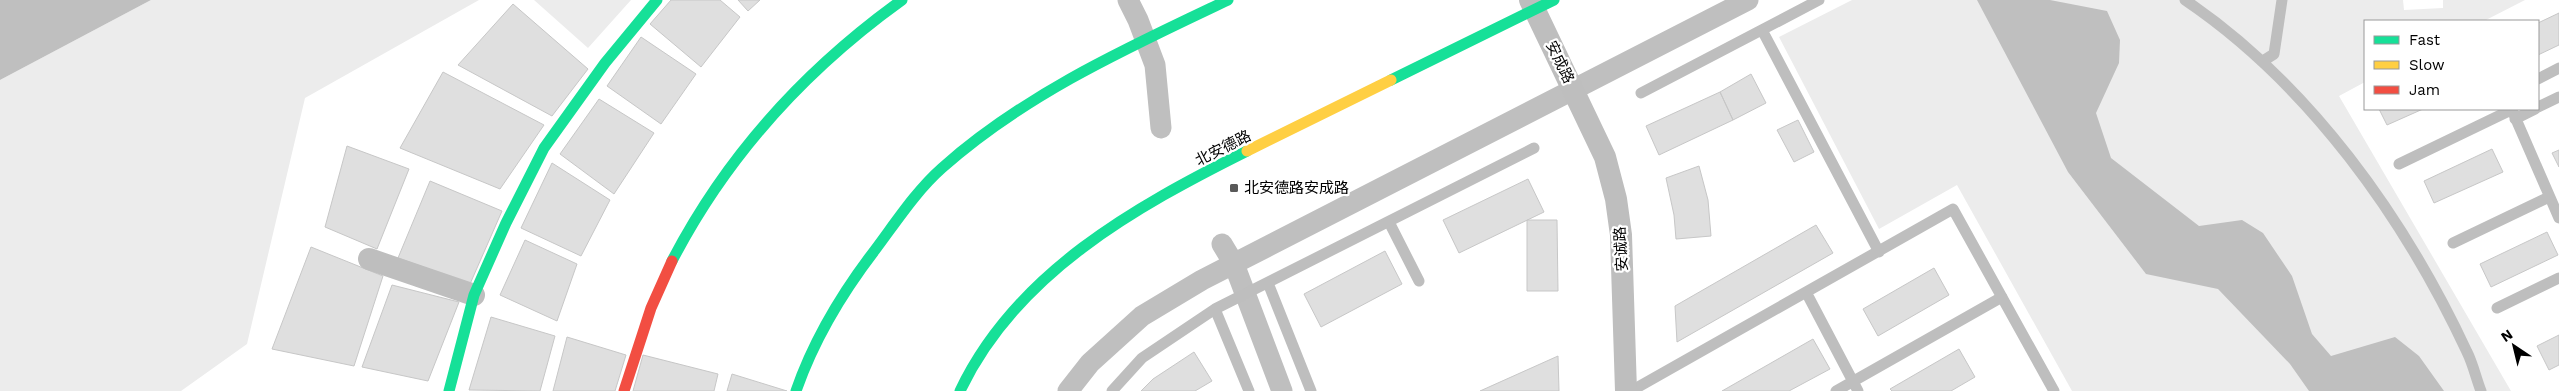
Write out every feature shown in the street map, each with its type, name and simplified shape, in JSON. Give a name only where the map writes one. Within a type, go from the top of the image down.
[{"type":"street","points":[[449,391],[474,295],[506,223],[544,148],[604,63],[657,0]]},
{"type":"street","points":[[624,391],[638,343],[672,260],[712,193],[755,135],[795,91],[839,47],[902,0]]},
{"type":"street","points":[[796,391],[818,338],[848,285],[895,223],[941,170],[989,130],[1048,92],[1171,27],[1228,0]]},
{"type":"street","name":"北安德路","points":[[960,391],[970,370],[999,328],[1035,287],[1074,252],[1123,219],[1219,166],[1532,5],[1554,0]]},
{"type":"street","name":"安成路","points":[[1532,5],[1584,114]]},
{"type":"street","name":"安诚路","points":[[1584,114],[1605,157],[1616,198],[1622,235],[1626,391]]},
{"type":"street","points":[[369,259],[474,295]]},
{"type":"lane","points":[[1641,94],[1820,0]]},
{"type":"lane","points":[[2185,0],[2263,61],[2322,124],[2398,227],[2468,353],[2481,391]]},
{"type":"lane","points":[[2263,61],[2274,54],[2282,0]]},
{"type":"lane","points":[[1762,30],[1878,252]]},
{"type":"lane","points":[[2539,78],[2559,68]]},
{"type":"lane","points":[[2539,107],[2559,97]]},
{"type":"lane","points":[[2400,164],[2513,112],[2559,218]]},
{"type":"lane","points":[[1112,391],[1142,358],[1215,308],[1268,284],[1534,148]]},
{"type":"lane","points":[[2452,244],[2549,197]]},
{"type":"lane","points":[[1631,391],[1954,209],[2054,391]]},
{"type":"lane","points":[[1389,222],[1419,281]]},
{"type":"lane","points":[[2497,308],[2559,278]]},
{"type":"lane","points":[[1268,284],[1311,391]]},
{"type":"lane","points":[[1806,292],[1855,387]]},
{"type":"lane","points":[[1836,391],[1855,387],[2002,297]]},
{"type":"lane","points":[[1215,308],[1249,391]]},
{"type":"shaded area","points":[[0,0],[151,0],[0,80]]},
{"type":"shaded area","points":[[151,0],[479,0],[305,98],[247,344],[181,391],[0,391],[0,80]]},
{"type":"shaded area","points":[[534,0],[631,0],[588,48]]},
{"type":"shaded area","points":[[1852,0],[2403,0],[2404,10],[2443,8],[2443,0],[2525,0],[2486,20],[2364,20],[2364,83],[2339,96],[2511,391],[2072,391],[1957,185],[1879,229],[1779,37]]},
{"type":"shaded area","points":[[1977,0],[2050,0],[2107,11],[2120,40],[2119,63],[2096,113],[2111,158],[2199,226],[2242,220],[2263,233],[2292,276],[2312,334],[2331,356],[2395,337],[2419,356],[2444,391],[2309,391],[2290,364],[2218,289],[2146,274],[2068,172]]},
{"type":"building","points":[[671,0],[720,0],[740,17],[701,67],[650,24]]},
{"type":"building","points":[[738,0],[760,0],[748,11]]},
{"type":"building","points":[[513,4],[588,69],[552,116],[458,65]]},
{"type":"building","points":[[2559,13],[2559,45],[2539,55],[2539,23]]},
{"type":"building","points":[[641,37],[696,74],[661,124],[607,86]]},
{"type":"building","points":[[443,72],[544,125],[500,189],[400,148]]},
{"type":"building","points":[[1751,74],[1766,103],[1733,120],[1720,92]]},
{"type":"building","points":[[1720,92],[1733,120],[1659,155],[1646,126]]},
{"type":"building","points":[[599,99],[654,133],[614,194],[560,154]]},
{"type":"building","points":[[2380,110],[2421,110],[2387,125]]},
{"type":"building","points":[[1798,120],[1814,152],[1794,162],[1777,130]]},
{"type":"building","points":[[347,146],[409,169],[377,249],[325,227]]},
{"type":"building","points":[[2492,149],[2503,172],[2434,203],[2424,181]]},
{"type":"building","points":[[2559,150],[2559,167],[2552,153]]},
{"type":"building","points":[[552,163],[610,200],[581,256],[521,228]]},
{"type":"building","points":[[1699,166],[1708,200],[1711,236],[1676,239],[1674,215],[1666,178]]},
{"type":"building","points":[[1528,179],[1544,212],[1459,253],[1443,220]]},
{"type":"building","points":[[430,181],[502,211],[470,284],[398,258]]},
{"type":"building","points":[[1527,220],[1557,220],[1558,291],[1527,291]]},
{"type":"building","points":[[1816,225],[1833,253],[1677,342],[1675,306]]},
{"type":"building","points":[[2547,232],[2558,255],[2491,287],[2480,264]]},
{"type":"building","points":[[525,240],[577,264],[557,321],[500,295]]},
{"type":"building","points":[[311,247],[383,276],[354,366],[272,349]]},
{"type":"building","points":[[1385,251],[1402,284],[1321,327],[1304,294]]},
{"type":"building","points":[[1934,268],[1949,295],[1878,336],[1863,309]]},
{"type":"building","points":[[392,285],[459,302],[428,381],[362,367]]},
{"type":"building","points":[[491,317],[555,336],[540,391],[469,390]]},
{"type":"building","points":[[2559,335],[2559,365],[2549,370],[2537,346]]},
{"type":"building","points":[[567,337],[626,355],[615,391],[553,391]]},
{"type":"building","points":[[1813,339],[1830,369],[1789,391],[1722,391]]},
{"type":"building","points":[[1959,349],[1975,377],[1951,391],[1892,391],[1890,389]]},
{"type":"building","points":[[1194,352],[1212,381],[1195,391],[1141,391],[1153,379]]},
{"type":"building","points":[[643,355],[718,374],[714,391],[633,391]]},
{"type":"building","points":[[1558,356],[1559,391],[1480,391]]},
{"type":"building","points":[[732,374],[787,391],[727,391]]},
{"type":"waterway","points":[[1128,0],[1138,20],[1155,65],[1161,128]]},
{"type":"waterway","points":[[1068,391],[1090,363],[1142,316],[1202,280],[1748,0]]},
{"type":"waterway","points":[[1222,244],[1234,264],[1282,391]]},
{"type":"traffic: fast","points":[[449,391],[474,295],[506,223],[544,148],[605,63],[657,0]]},
{"type":"traffic: fast","points":[[672,261],[718,185],[772,117],[833,55],[902,0]]},
{"type":"traffic: fast","points":[[796,391],[820,335],[851,283],[907,207],[942,168],[974,141],[1043,95],[1116,54],[1228,0]]},
{"type":"traffic: fast","points":[[1391,80],[1554,0]]},
{"type":"traffic: fast","points":[[960,391],[984,349],[1013,312],[1046,278],[1082,248],[1122,220],[1247,151]]},
{"type":"traffic: slow","points":[[1247,151],[1391,80]]},
{"type":"traffic: jam","points":[[624,391],[651,308],[672,261]]},
{"type":"place","name":"北安德路安成路","points":[[1234,188]]}]
